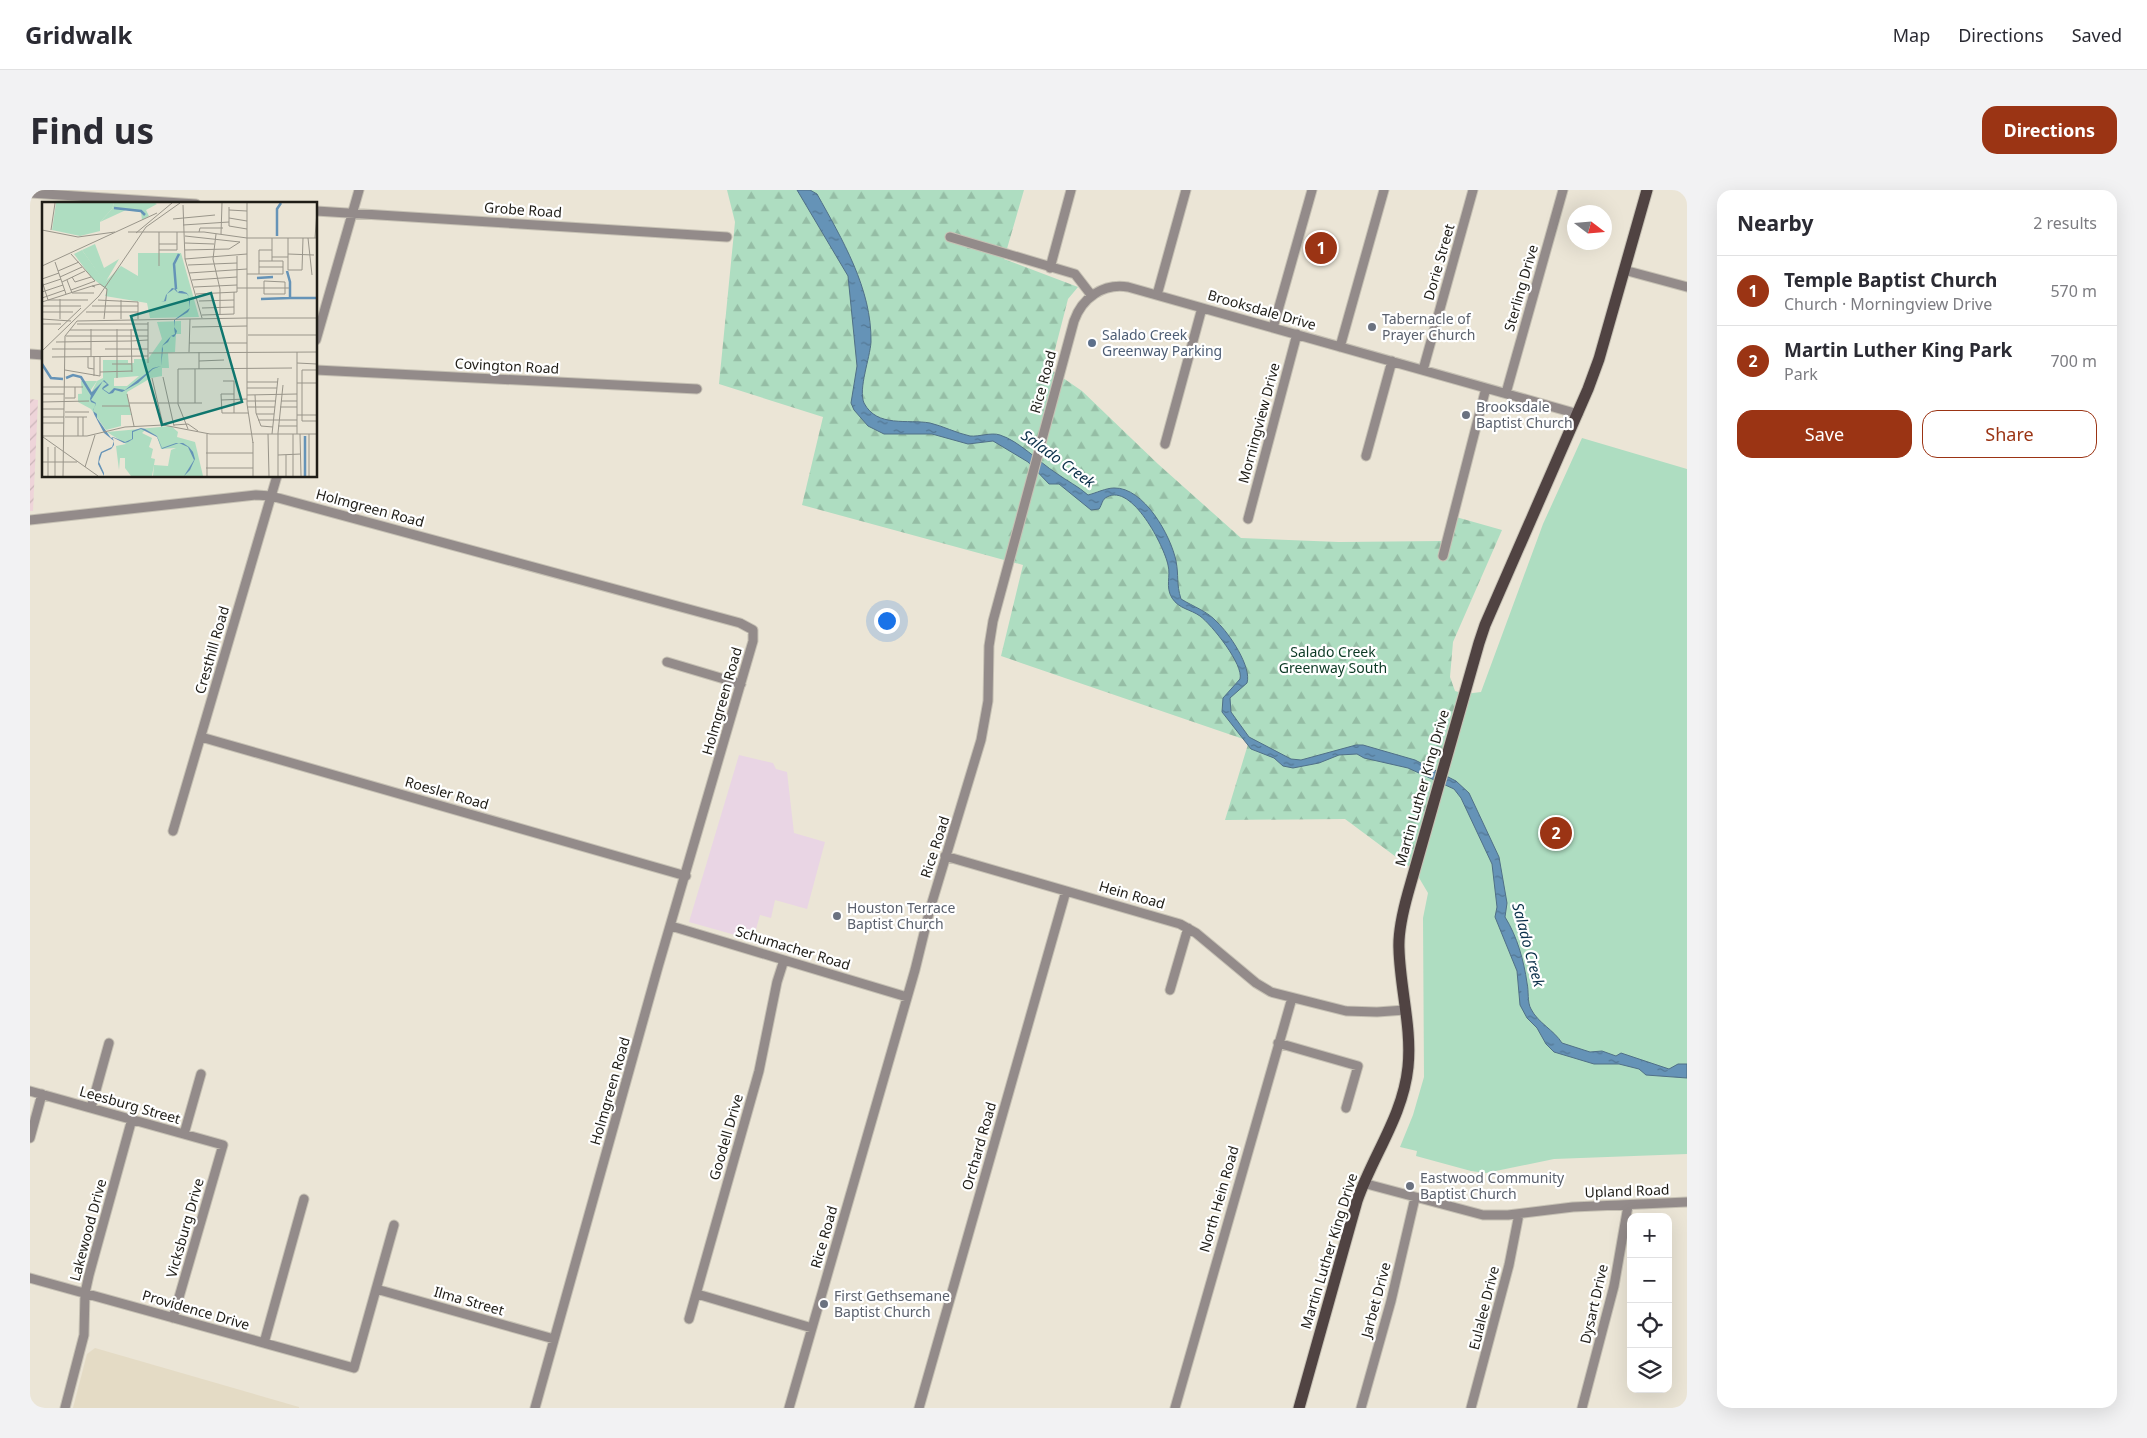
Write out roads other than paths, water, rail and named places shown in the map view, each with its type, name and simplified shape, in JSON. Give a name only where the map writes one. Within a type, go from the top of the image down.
[{"type":"main road","name":"Martin Luther King Drive","points":[[1298,1408],[1363,1183],[1390,1130],[1406,1083],[1408,1053],[1399,948],[1404,909],[1468,682],[1485,625],[1578,414],[1599,359],[1647,190]]},
{"type":"street","points":[[318,333],[359,190]]},
{"type":"street","points":[[1050,268],[1071,190]]},
{"type":"street","points":[[1157,295],[1186,190]]},
{"type":"street","points":[[1274,328],[1312,190]]},
{"type":"street","points":[[1340,347],[1384,190]]},
{"type":"street","name":"Dorie Street","points":[[1423,370],[1473,190]]},
{"type":"street","name":"Sterling Drive","points":[[1506,393],[1563,190]]},
{"type":"street","points":[[30,194],[163,202]]},
{"type":"street","name":"Grobe Road","points":[[318,211],[727,237]]},
{"type":"street","points":[[950,237],[1075,274],[1092,296]]},
{"type":"street","points":[[1624,270],[1687,288]]},
{"type":"street","name":"Brooksdale Drive","points":[[1092,296],[1110,287],[1121,286],[1578,414]]},
{"type":"street","name":"Rice Road","points":[[789,1408],[907,997],[945,856],[969,785],[981,740],[988,701],[990,634],[1066,350],[1077,311],[1092,296]]},
{"type":"street","points":[[1166,444],[1202,308]]},
{"type":"street","name":"Morningview Drive","points":[[1248,518],[1297,334]]},
{"type":"street","points":[[1366,456],[1392,361]]},
{"type":"street","name":"Covington Road","points":[[318,370],[696,390]]},
{"type":"street","points":[[1443,556],[1486,388]]},
{"type":"street","name":"Cresthill Road","points":[[173,831],[276,478]]},
{"type":"street","name":"Holmgreen Road","points":[[30,520],[256,495],[271,496],[746,625],[753,630],[754,636],[741,684],[535,1408]]},
{"type":"street","points":[[667,662],[741,684]]},
{"type":"street","name":"Roesler Road","points":[[201,737],[686,876]]},
{"type":"street","name":"Hein Road","points":[[945,856],[1172,920],[1188,928],[1256,984],[1271,992],[1346,1011],[1377,1012],[1405,1010]]},
{"type":"street","name":"Orchard Road","points":[[919,1408],[1066,891]]},
{"type":"street","name":"Schumacher Road","points":[[671,926],[907,997]]},
{"type":"street","points":[[1170,990],[1188,928]]},
{"type":"street","name":"Goodell Drive","points":[[689,1319],[759,1071],[777,982],[784,960]]},
{"type":"street","name":"North Hein Road","points":[[1175,1408],[1292,998]]},
{"type":"street","points":[[91,1108],[109,1043]]},
{"type":"street","points":[[1278,1043],[1358,1066],[1346,1108]]},
{"type":"street","points":[[184,1134],[201,1074]]},
{"type":"street","name":"Leesburg Street","points":[[30,1091],[223,1145]]},
{"type":"street","points":[[30,1138],[42,1094]]},
{"type":"street","name":"Lakewood Drive","points":[[65,1408],[84,1335],[85,1293],[132,1119]]},
{"type":"street","name":"Vicksburg Drive","points":[[173,1318],[223,1145]]},
{"type":"street","name":"Upland Road","points":[[1363,1183],[1483,1215],[1687,1202]]},
{"type":"street","name":"Jarbet Drive","points":[[1361,1408],[1393,1292],[1416,1198]]},
{"type":"street","points":[[264,1343],[304,1199]]},
{"type":"street","name":"Dysart Drive","points":[[1582,1408],[1614,1286],[1628,1206]]},
{"type":"street","name":"Eulalee Drive","points":[[1472,1408],[1505,1282],[1519,1214]]},
{"type":"street","points":[[376,1289],[394,1225]]},
{"type":"street","name":"Providence Drive","points":[[30,1278],[354,1368],[376,1289]]},
{"type":"street","name":"Ilma Street","points":[[376,1289],[554,1339]]},
{"type":"street","points":[[697,1294],[812,1328]]},
{"type":"water","points":[[797,190],[810,190],[817,194],[854,265],[861,284],[870,322],[871,342],[862,390],[864,403],[870,411],[885,419],[930,423],[970,436],[1000,435],[1022,447],[1088,495],[1114,488],[1136,495],[1154,515],[1168,539],[1176,561],[1181,599],[1213,618],[1227,634],[1243,660],[1248,676],[1247,683],[1230,698],[1231,712],[1249,737],[1291,759],[1301,760],[1356,745],[1363,745],[1415,760],[1456,781],[1469,793],[1499,857],[1507,903],[1505,917],[1522,957],[1528,986],[1529,1003],[1534,1014],[1562,1043],[1590,1052],[1602,1051],[1616,1056],[1621,1053],[1669,1069],[1678,1064],[1687,1064],[1687,1078],[1646,1075],[1639,1069],[1619,1064],[1594,1064],[1554,1052],[1546,1044],[1520,1005],[1517,971],[1495,917],[1497,907],[1492,864],[1461,798],[1454,789],[1408,768],[1364,758],[1357,754],[1339,755],[1319,763],[1293,768],[1283,766],[1274,758],[1251,749],[1222,712],[1223,698],[1240,679],[1237,665],[1219,636],[1205,621],[1200,616],[1175,602],[1172,598],[1168,586],[1168,565],[1160,544],[1154,531],[1136,507],[1127,499],[1117,495],[1107,497],[1099,509],[1091,510],[1059,484],[1049,484],[1028,462],[993,441],[968,444],[932,434],[884,434],[868,426],[854,410],[851,403],[857,366],[848,276]]},
{"type":"place","name":"Temple Baptist Church","points":[[1321,248]]},
{"type":"place","name":"Tabernacle of Prayer Church","points":[[1372,327]]},
{"type":"place","name":"Salado Creek Greenway Parking","points":[[1092,343]]},
{"type":"place","name":"Brooksdale Baptist Church","points":[[1466,415]]},
{"type":"place","name":"Martin Luther King Park","points":[[1556,833]]},
{"type":"place","name":"Houston Terrace Baptist Church","points":[[837,916]]},
{"type":"place","name":"Eastwood Community Baptist Church","points":[[1410,1186]]},
{"type":"place","name":"First Gethsemane Baptist Church","points":[[824,1304]]},
{"type":"water label","name":"Salado Creek","points":[[1058,459]]},
{"type":"water label","name":"Salado Creek","points":[[1528,945]]},
{"type":"park label","name":"Salado Creek Greenway South","points":[[1333,660]]}]
